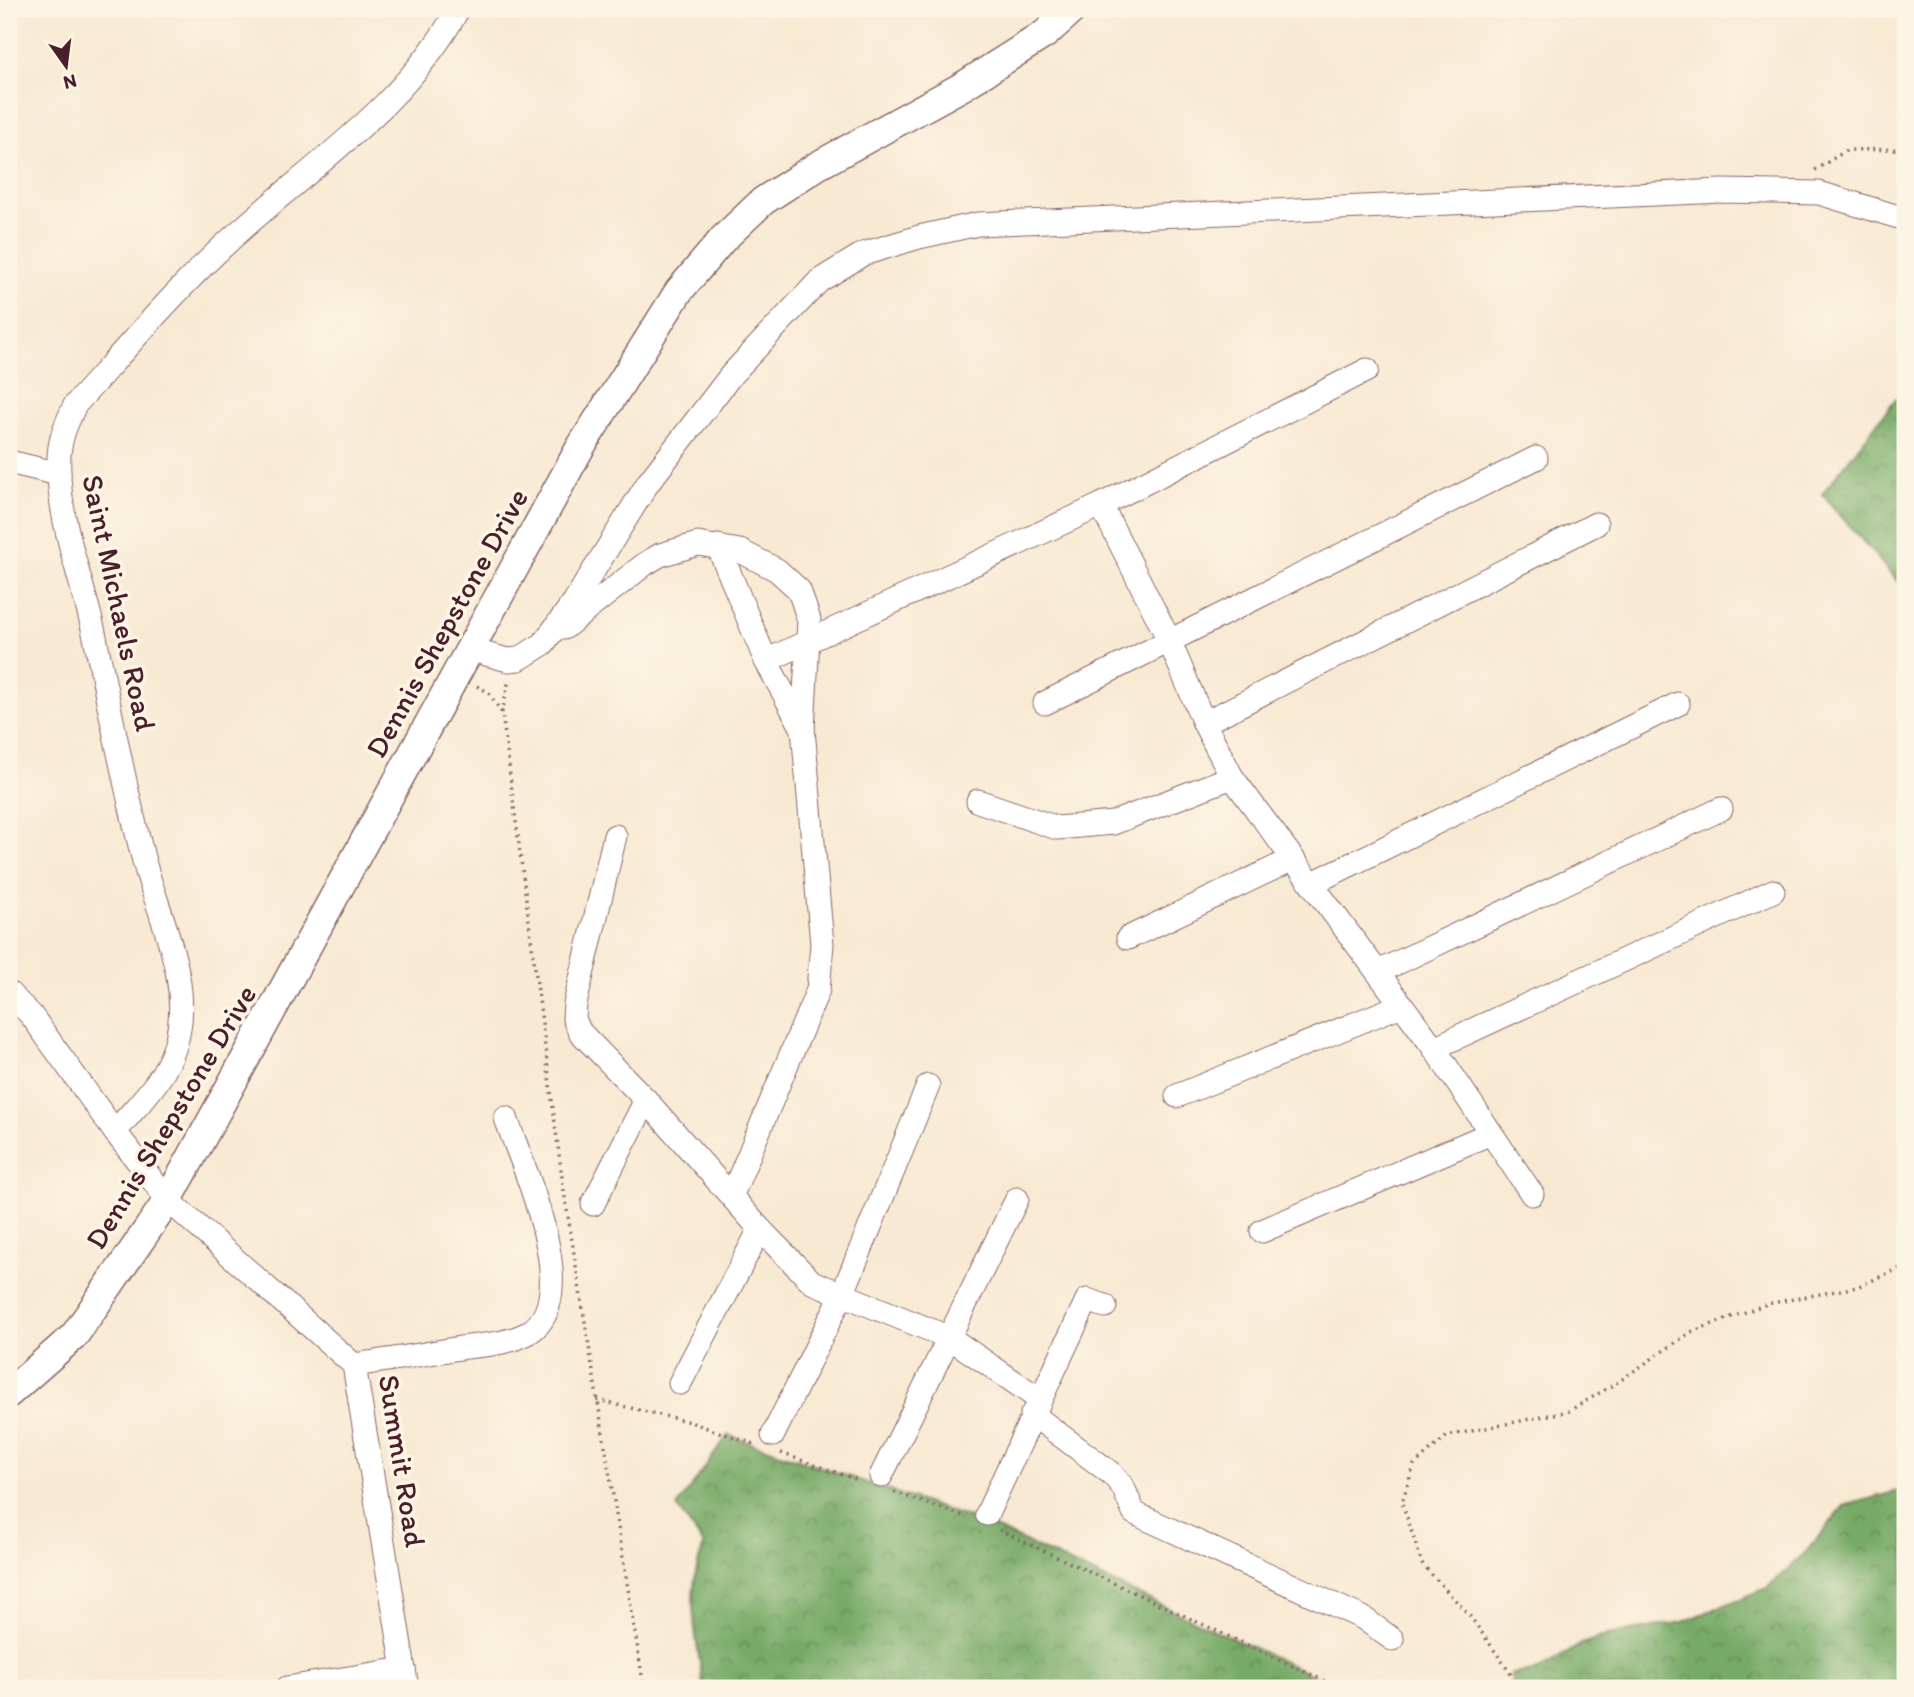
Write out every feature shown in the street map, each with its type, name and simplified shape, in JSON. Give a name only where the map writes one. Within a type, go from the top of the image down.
[{"type":"street","name":"Saint Michaels Road","points":[[115,1132],[164,1073],[176,1045],[179,999],[169,939],[146,868],[123,780],[59,474],[62,433],[75,405],[217,252],[395,94],[440,43],[458,9]]},
{"type":"street","name":"Dennis Shepstone Drive","points":[[9,1394],[74,1336],[168,1200],[580,448],[648,335],[679,291],[723,239],[774,194],[817,166],[963,86],[1045,34],[1073,9]]},
{"type":"street","points":[[543,644],[574,602],[648,483],[732,374],[819,281],[842,264],[863,254],[919,237],[978,225],[1785,190],[1819,193],[1905,219]]},
{"type":"street","points":[[766,661],[1101,505],[1367,370]]},
{"type":"street","points":[[1045,704],[1536,458]]},
{"type":"street","points":[[9,462],[59,474]]},
{"type":"street","points":[[1101,505],[1169,640],[1204,723],[1232,777],[1291,860],[1313,883],[1378,972],[1399,1006],[1434,1048],[1489,1134],[1532,1194]]},
{"type":"street","points":[[1204,723],[1596,524]]},
{"type":"street","points":[[471,650],[497,659],[520,659],[660,555],[698,544],[718,546],[757,557],[777,570],[799,590],[809,620],[810,642],[803,729],[822,944],[818,990],[732,1195]]},
{"type":"street","points":[[718,546],[766,661],[803,729]]},
{"type":"street","points":[[1313,883],[1678,704]]},
{"type":"street","points":[[978,801],[1057,828],[1113,823],[1232,777]]},
{"type":"street","points":[[1378,972],[1721,809]]},
{"type":"street","points":[[615,836],[575,1004],[575,1019],[580,1032],[646,1100],[760,1229],[812,1282],[950,1338],[1036,1407],[1112,1474],[1123,1487],[1134,1513],[1363,1618],[1392,1639]]},
{"type":"street","points":[[1128,938],[1291,860]]},
{"type":"street","points":[[1434,1048],[1773,891]]},
{"type":"street","name":"Summit Road","points":[[9,993],[31,1015],[115,1132],[168,1200],[354,1365],[405,1678]]},
{"type":"street","points":[[1177,1096],[1399,1006]]},
{"type":"street","points":[[774,1436],[842,1295],[929,1086]]},
{"type":"street","points":[[593,1204],[646,1100]]},
{"type":"street","points":[[354,1365],[500,1342],[526,1334],[539,1325],[551,1302],[553,1279],[544,1230],[506,1118]]},
{"type":"street","points":[[1262,1231],[1489,1134]]},
{"type":"street","points":[[881,1476],[1017,1199]]},
{"type":"street","points":[[680,1383],[760,1229]]},
{"type":"street","points":[[987,1514],[1087,1300],[1105,1306]]},
{"type":"street","points":[[286,1688],[405,1678]]},
{"type":"path","points":[[1785,190],[1847,150],[1905,149]]},
{"type":"path","points":[[520,659],[510,675],[502,713],[564,1185],[644,1688]]},
{"type":"path","points":[[457,675],[488,692],[502,713]]},
{"type":"path","points":[[1511,1688],[1511,1674],[1470,1616],[1422,1564],[1402,1502],[1414,1465],[1447,1436],[1569,1411],[1618,1382],[1691,1332],[1767,1304],[1857,1287],[1905,1266]]},
{"type":"green space","points":[[1905,387],[1905,590],[1822,494]]},
{"type":"green space","points":[[728,1435],[986,1524],[1340,1688],[703,1688],[693,1600],[694,1583],[704,1545],[677,1507]]},
{"type":"green space","points":[[1905,1489],[1905,1688],[1512,1688],[1511,1674],[1536,1671],[1582,1644],[1607,1635],[1683,1622],[1767,1588],[1806,1552],[1844,1506]]}]
